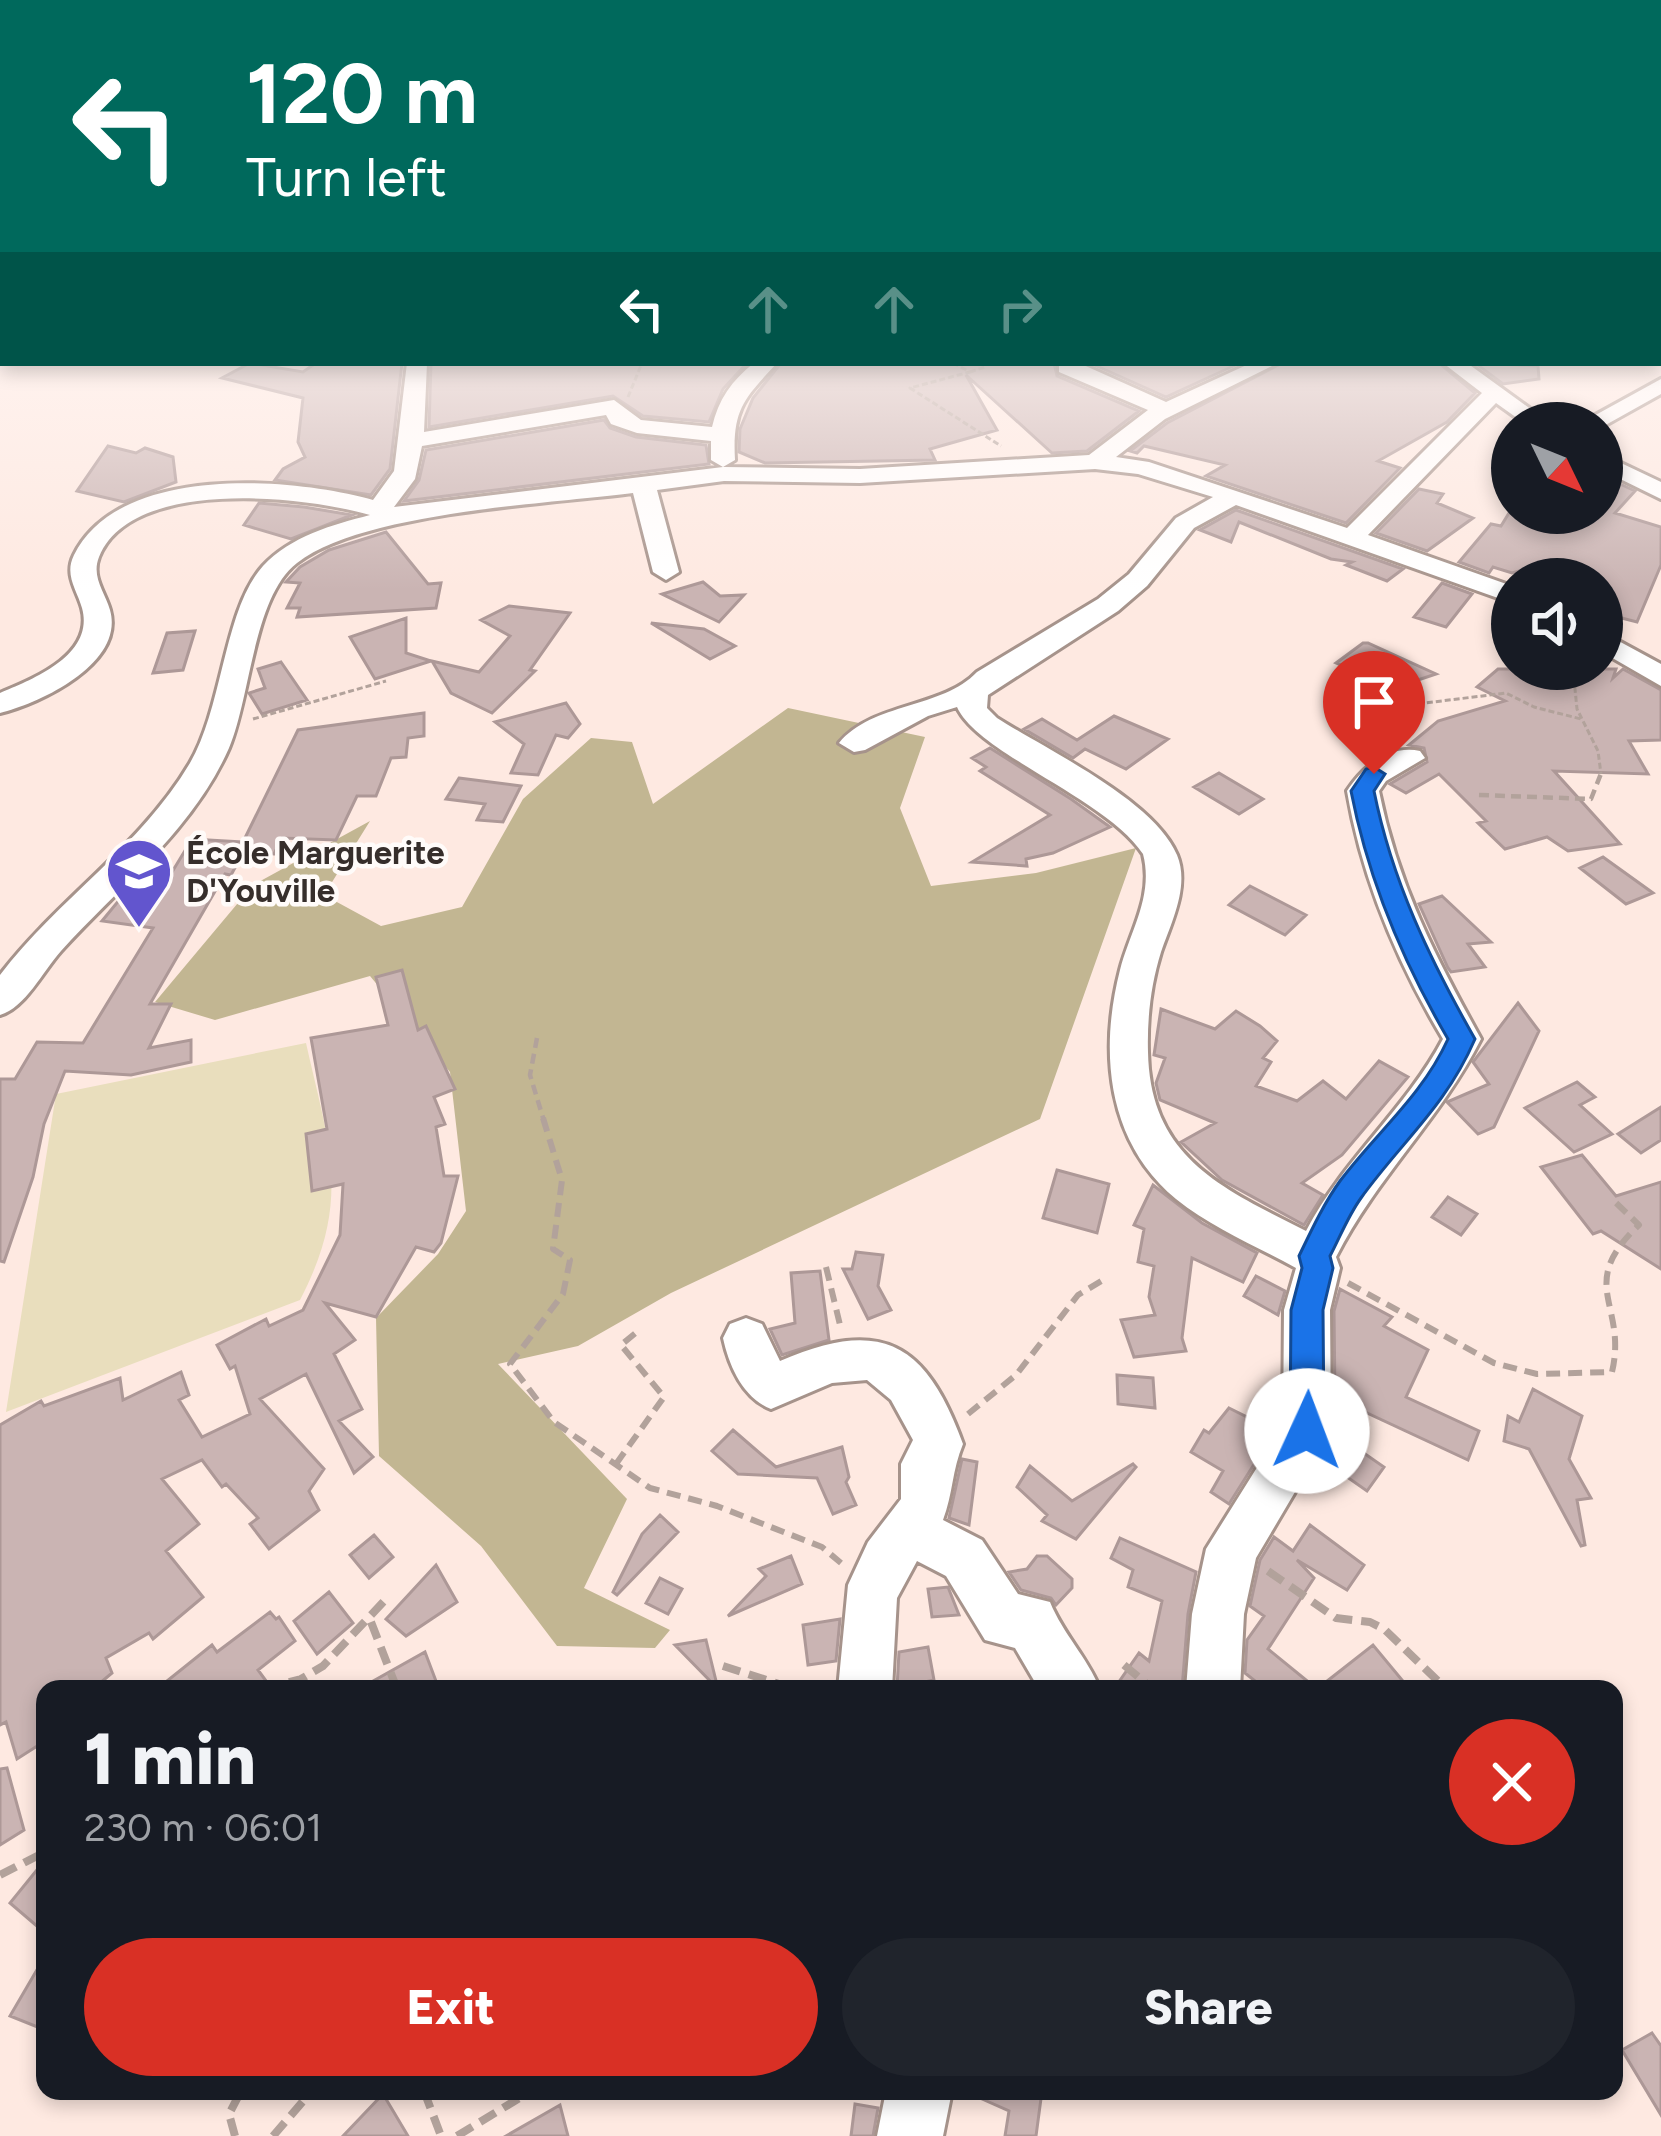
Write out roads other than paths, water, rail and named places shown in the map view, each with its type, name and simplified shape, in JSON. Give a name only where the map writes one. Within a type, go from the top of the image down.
[{"type":"street","points":[[0,1002],[20,973],[115,882],[167,820],[208,758],[246,643],[258,589],[302,548],[387,513],[410,461],[419,390]]},
{"type":"street","points":[[724,474],[724,412],[736,390]]},
{"type":"street","points":[[1118,390],[1166,410]]},
{"type":"street","points":[[1095,462],[1166,410],[1210,390]]},
{"type":"street","points":[[1488,390],[1505,402]]},
{"type":"street","points":[[1623,406],[1653,390]]},
{"type":"street","points":[[1353,536],[1493,394]]},
{"type":"street","points":[[410,441],[614,407],[620,419],[637,426],[721,436]]},
{"type":"street","points":[[0,704],[48,685],[81,657],[97,634],[98,614],[84,584],[85,558],[100,535],[144,505],[215,490],[387,513],[724,474],[860,476],[1095,462],[1141,467],[1234,496],[1491,587]]},
{"type":"street","points":[[1623,470],[1657,485]]},
{"type":"street","points":[[644,484],[666,572]]},
{"type":"street","points":[[854,743],[916,710],[973,692],[1002,668],[1108,605],[1138,580],[1185,523],[1234,496]]},
{"type":"street","points":[[1623,653],[1661,677]]},
{"type":"street","points":[[973,692],[971,710],[986,724],[1131,820],[1160,854],[1162,892],[1140,963],[1127,1035],[1131,1105],[1144,1136],[1167,1167],[1199,1193],[1316,1262]]},
{"type":"street","points":[[1213,1680],[1217,1614],[1232,1549],[1307,1431],[1307,1310],[1316,1262],[1349,1191],[1411,1122],[1447,1072],[1462,1039],[1432,989],[1375,855],[1363,791],[1374,774],[1409,758]]},
{"type":"street","points":[[746,1338],[750,1355],[771,1387],[848,1358],[873,1360],[917,1393],[939,1444],[926,1464],[930,1484],[913,1532],[878,1575],[866,1680]]},
{"type":"street","points":[[913,1532],[964,1558],[1004,1621],[1031,1621],[1043,1651],[1066,1680]]},
{"type":"street","points":[[910,2136],[917,2100]]},
{"type":"place","name":"École Marguerite D'Youville","points":[[139,930]]}]
